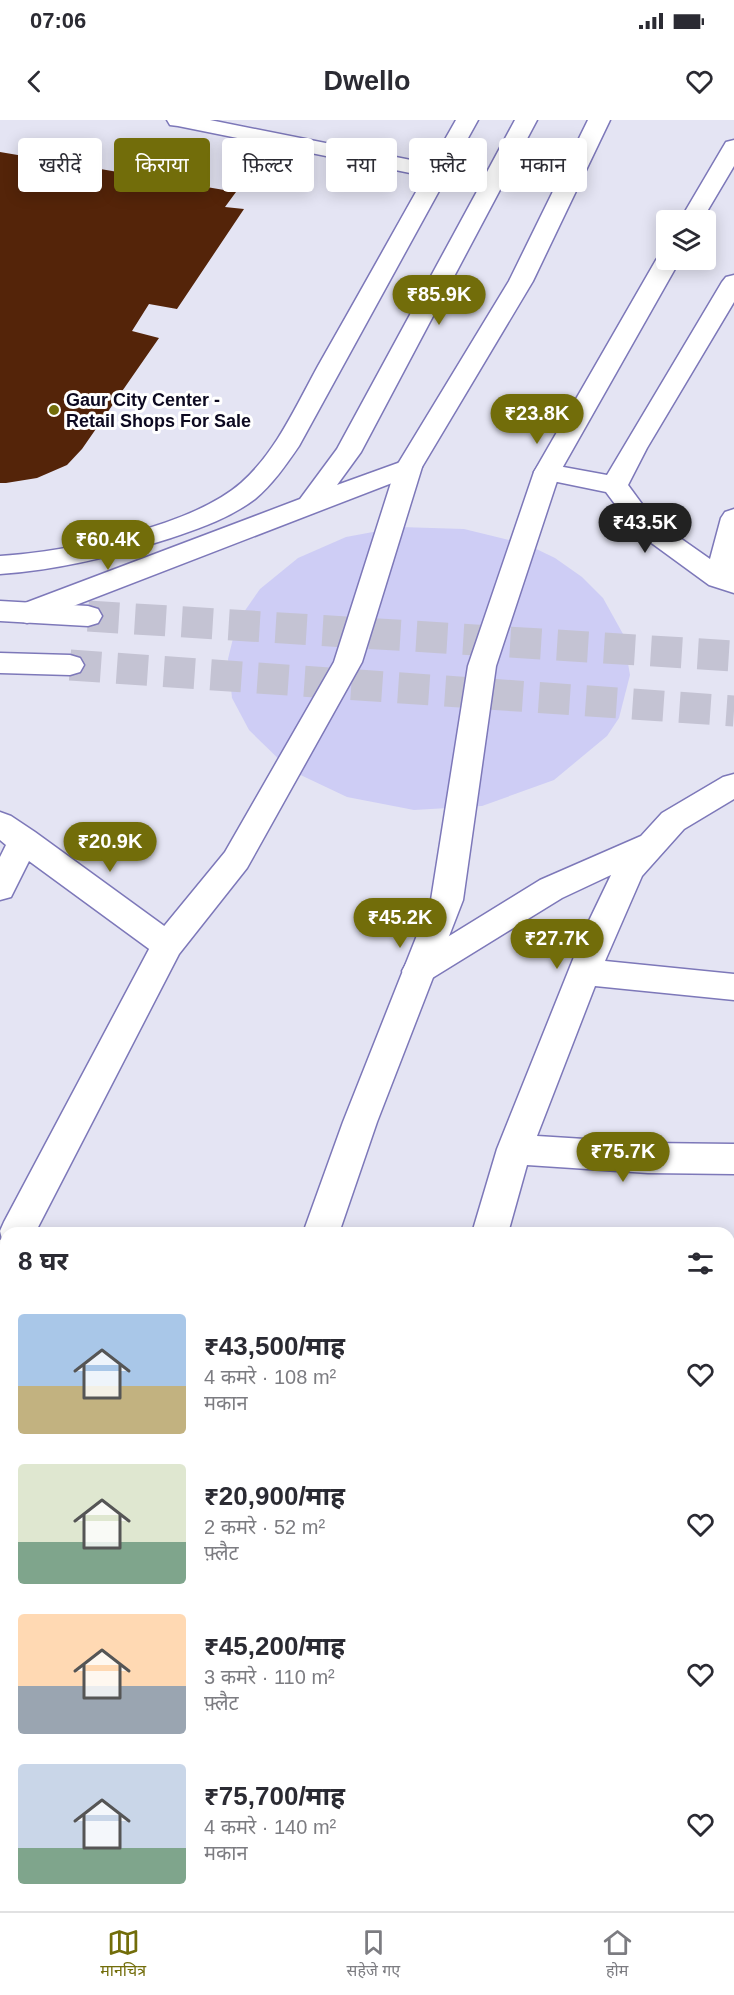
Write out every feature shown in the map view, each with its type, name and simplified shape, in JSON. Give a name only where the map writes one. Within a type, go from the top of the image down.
[{"type":"street","points":[[178,120],[409,165]]},
{"type":"street","points":[[456,138],[467,120]]},
{"type":"street","points":[[309,505],[348,452],[526,120]]},
{"type":"street","points":[[20,1227],[167,945],[236,860],[348,662],[410,468],[521,281],[599,120]]},
{"type":"street","points":[[697,210],[734,147]]},
{"type":"street","points":[[487,178],[494,179]]},
{"type":"street","points":[[0,565],[36,563],[91,553],[205,517],[244,493],[267,471],[286,446],[425,192]]},
{"type":"street","points":[[323,1227],[418,971],[447,900],[482,666],[547,472],[662,270]]},
{"type":"street","points":[[615,485],[634,448],[734,282]]},
{"type":"street","points":[[13,612],[410,468]]},
{"type":"street","points":[[547,472],[615,485],[644,525],[726,581],[734,518]]},
{"type":"street","points":[[205,517],[249,528]]},
{"type":"street","points":[[13,612],[88,616]]},
{"type":"street","points":[[0,663],[69,665]]},
{"type":"street","points":[[492,1227],[514,1149],[602,927],[630,869],[673,821],[734,785]]},
{"type":"street","points":[[0,888],[12,832],[167,945]]},
{"type":"street","points":[[418,971],[550,889],[652,844]]},
{"type":"street","points":[[584,972],[734,987]]},
{"type":"street","points":[[514,1149],[648,1158],[734,1159]]},
{"type":"shaded area","points":[[400,527],[464,529],[526,544],[555,558],[582,577],[603,598],[623,634],[630,675],[619,718],[607,736],[554,780],[482,806],[414,810],[347,797],[290,770],[249,730],[232,698],[228,659],[237,622],[260,589],[298,558],[346,537]]},
{"type":"building","points":[[0,152],[18,155],[18,192],[102,192],[102,169],[114,171],[114,192],[210,192],[210,188],[222,190],[222,192],[236,192],[225,207],[244,209],[177,309],[149,304],[132,331],[159,338],[82,449],[67,465],[37,478],[0,483]]},
{"type":"tunnel","points":[[88,616],[734,656]]},
{"type":"tunnel","points":[[70,665],[734,711]]},
{"type":"place","name":"Gaur City Center - Retail Shops For Sale","points":[[54,410]]}]
